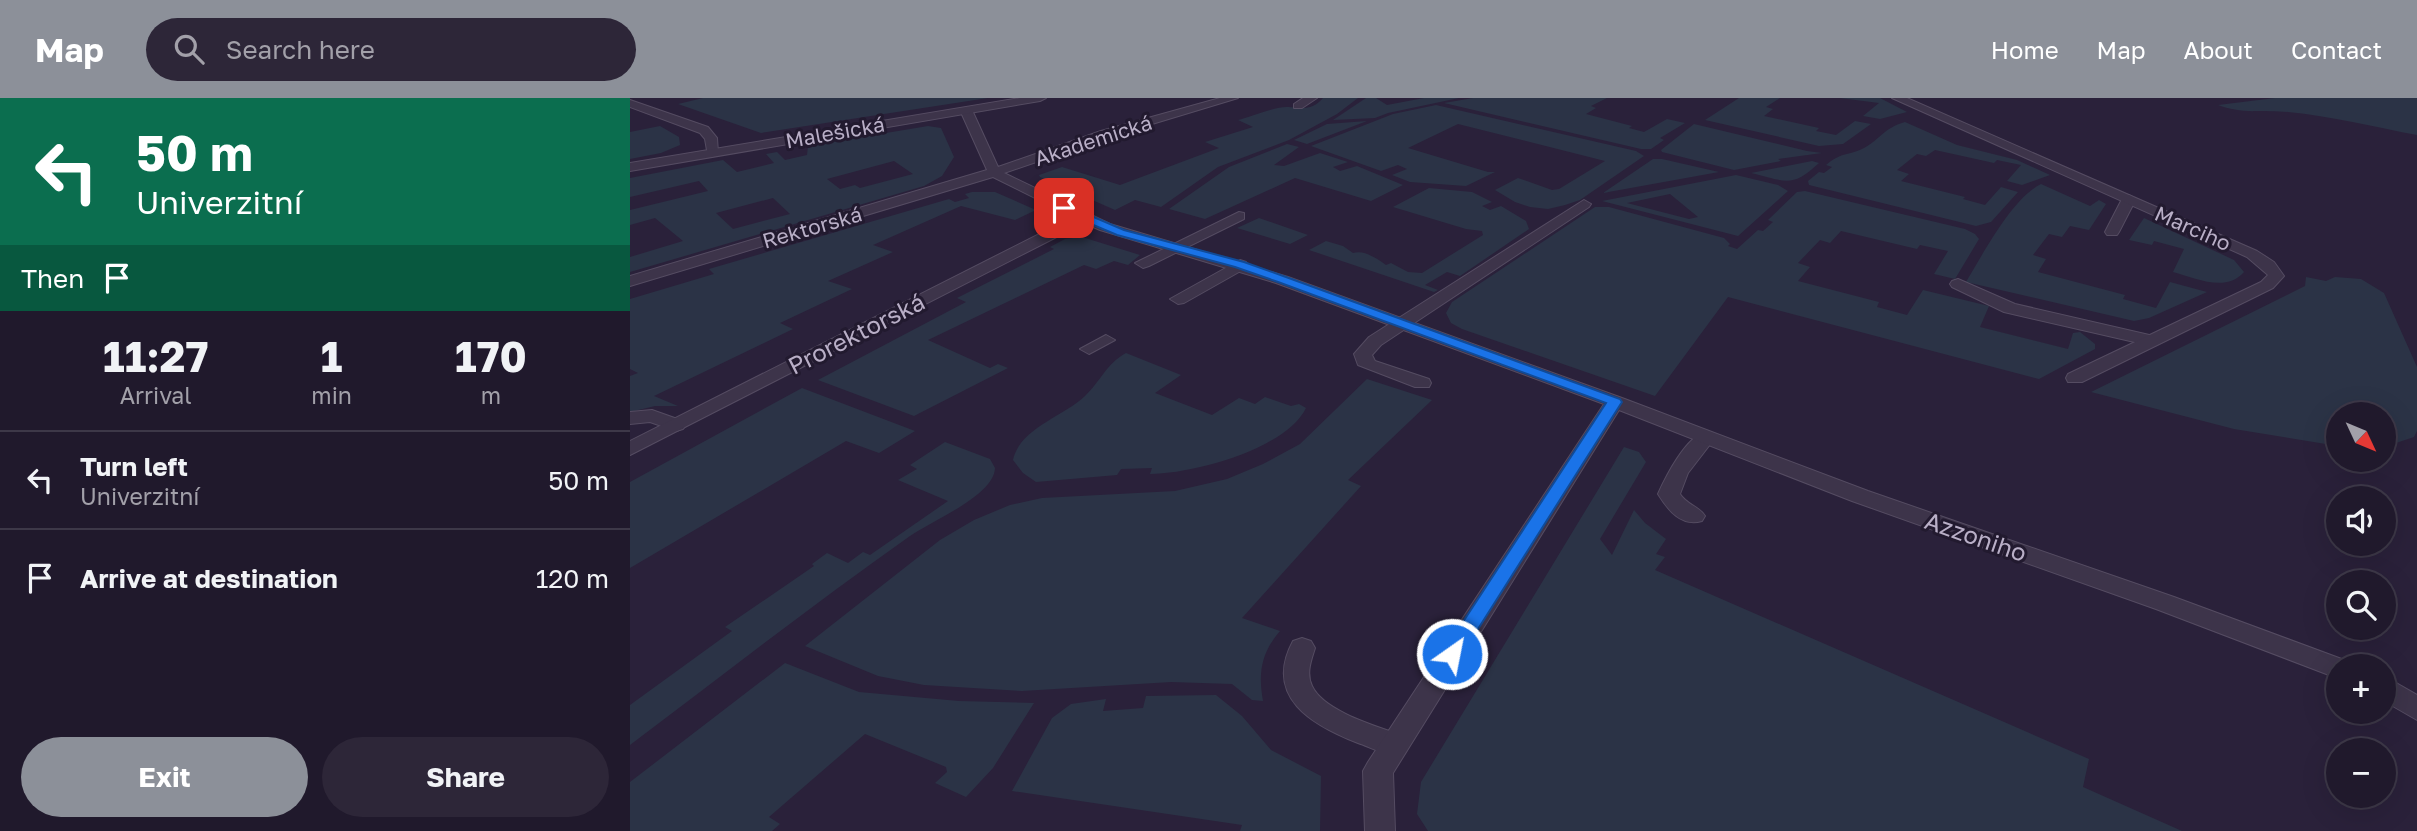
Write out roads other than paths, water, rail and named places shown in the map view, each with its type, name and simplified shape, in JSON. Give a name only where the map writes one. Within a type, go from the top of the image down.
[{"type":"street","name":"Malešická","points":[[630,167],[1040,98]]},
{"type":"street","name":"Akademická","points":[[995,172],[1105,134],[1232,98]]},
{"type":"street","points":[[1298,106],[1311,98]]},
{"type":"street","name":"Marciho","points":[[1898,98],[2252,254],[2268,265],[2276,276],[2267,285],[2075,378]]},
{"type":"street","points":[[630,103],[704,130],[711,138],[712,153]]},
{"type":"street","points":[[966,110],[995,172]]},
{"type":"street","name":"Azzoniho","points":[[995,172],[1006,181],[1083,218],[1121,232],[1240,265],[1615,402],[1705,438],[2326,664]]},
{"type":"street","name":"Rektorská","points":[[630,281],[995,172]]},
{"type":"street","points":[[2112,232],[2129,199]]},
{"type":"street","points":[[1422,383],[1369,365],[1364,361],[1363,354],[1367,347],[1584,204]]},
{"type":"street","points":[[1143,263],[1239,216]]},
{"type":"street","name":"Prorektorská","points":[[630,449],[1083,218]]},
{"type":"street","points":[[1178,299],[1240,265]]},
{"type":"street","points":[[1958,284],[2010,308],[2152,341]]},
{"type":"street","points":[[1089,349],[1106,340]]},
{"type":"street","points":[[1380,831],[1378,771],[1615,402]]},
{"type":"street","points":[[630,418],[652,415],[676,425]]},
{"type":"street","points":[[1694,516],[1678,507],[1670,494],[1678,472],[1705,438]]},
{"type":"street","points":[[1302,648],[1293,665],[1295,684],[1305,698],[1323,714],[1394,744]]},
{"type":"street","points":[[2396,695],[2417,709]]}]
